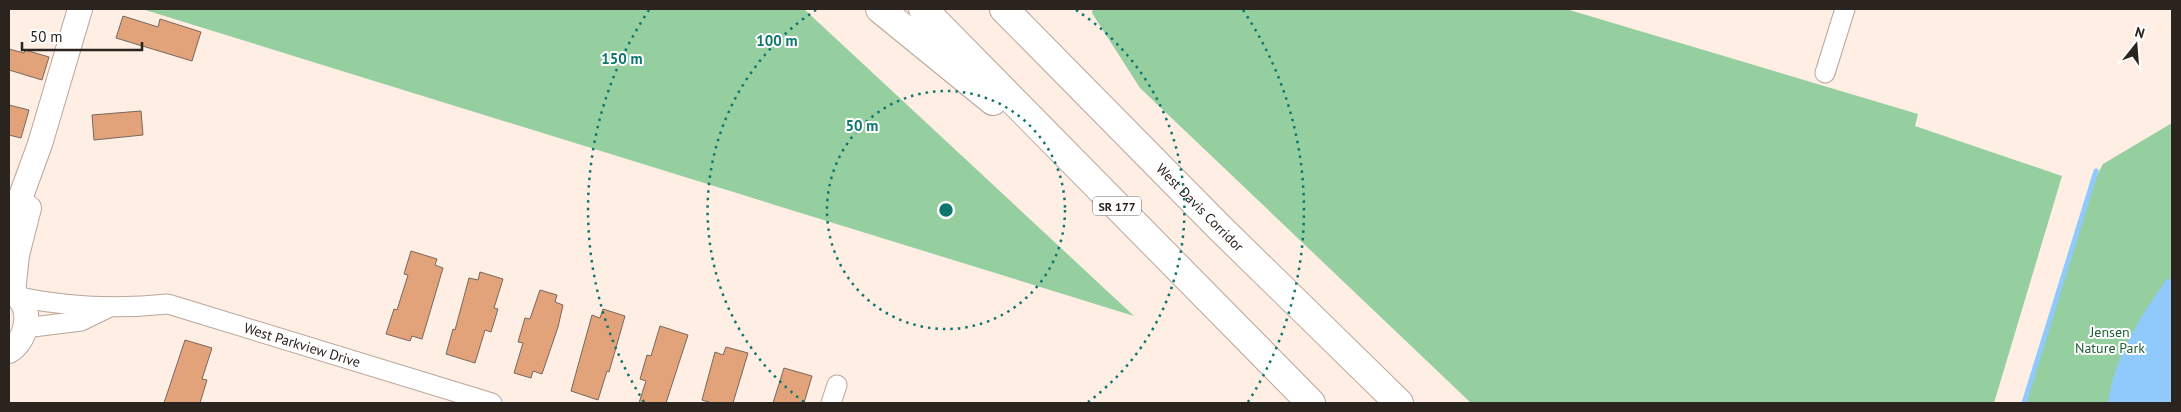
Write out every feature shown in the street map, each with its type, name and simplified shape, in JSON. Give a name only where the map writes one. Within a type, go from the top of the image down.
[{"type":"highway","points":[[880,9],[1088,176]]},
{"type":"highway","name":"SR 177","points":[[923,9],[1312,403]]},
{"type":"highway","name":"West Davis Corridor","points":[[1004,9],[1098,105],[1399,403]]},
{"type":"highway","points":[[1029,9],[1098,105]]},
{"type":"street","points":[[9,229],[40,144],[80,9]]},
{"type":"street","points":[[1826,73],[1845,9]]},
{"type":"street","points":[[9,351],[20,340],[25,328],[26,316],[14,293],[17,255],[28,217],[40,144]]},
{"type":"street","name":"West Parkview Drive","points":[[14,293],[49,303],[110,307],[168,304],[492,403]]},
{"type":"street","name":"West Parkview Drive","points":[[25,328],[81,321],[110,307]]},
{"type":"street","points":[[831,403],[837,385]]},
{"type":"green space","points":[[142,9],[804,9],[1134,316],[213,31]]},
{"type":"green space","points":[[1093,9],[1566,9],[1918,114],[1915,126],[2062,176],[1994,403],[1471,403],[1140,88],[1092,13]]},
{"type":"green space","name":"Jensen Nature Park","points":[[2172,123],[2172,403],[2026,403],[2091,186],[2103,164]]},
{"type":"water","points":[[2172,278],[2172,403],[2108,403],[2116,370],[2130,338],[2166,280]]},
{"type":"building","points":[[123,16],[158,27],[160,19],[201,32],[192,61],[116,38]]},
{"type":"building","points":[[9,49],[24,53],[25,50],[49,57],[42,80],[9,70]]},
{"type":"building","points":[[9,105],[29,110],[21,138],[9,135]]},
{"type":"building","points":[[141,111],[143,135],[94,140],[92,115]]},
{"type":"building","points":[[411,251],[437,259],[435,265],[443,268],[422,339],[412,336],[410,341],[386,334],[394,309],[397,310],[408,275],[404,274]]},
{"type":"building","points":[[480,272],[503,279],[494,308],[498,309],[491,332],[485,330],[475,363],[446,354],[453,329],[455,330],[469,278],[478,280]]},
{"type":"building","points":[[540,290],[557,295],[555,302],[563,305],[558,327],[542,374],[533,371],[531,378],[514,373],[523,343],[518,342],[525,318],[530,319]]},
{"type":"building","points":[[603,309],[625,316],[609,372],[607,371],[598,400],[571,391],[592,315],[600,318]]},
{"type":"building","points":[[660,326],[688,335],[666,403],[639,403],[646,381],[640,379],[647,355],[651,356]]},
{"type":"building","points":[[185,340],[212,348],[202,379],[207,380],[200,403],[164,403]]},
{"type":"building","points":[[726,347],[748,353],[733,403],[712,403],[702,400],[715,352],[723,355]]},
{"type":"building","points":[[784,368],[812,376],[804,403],[773,403]]},
{"type":"waterway","points":[[2024,403],[2096,171]]}]
